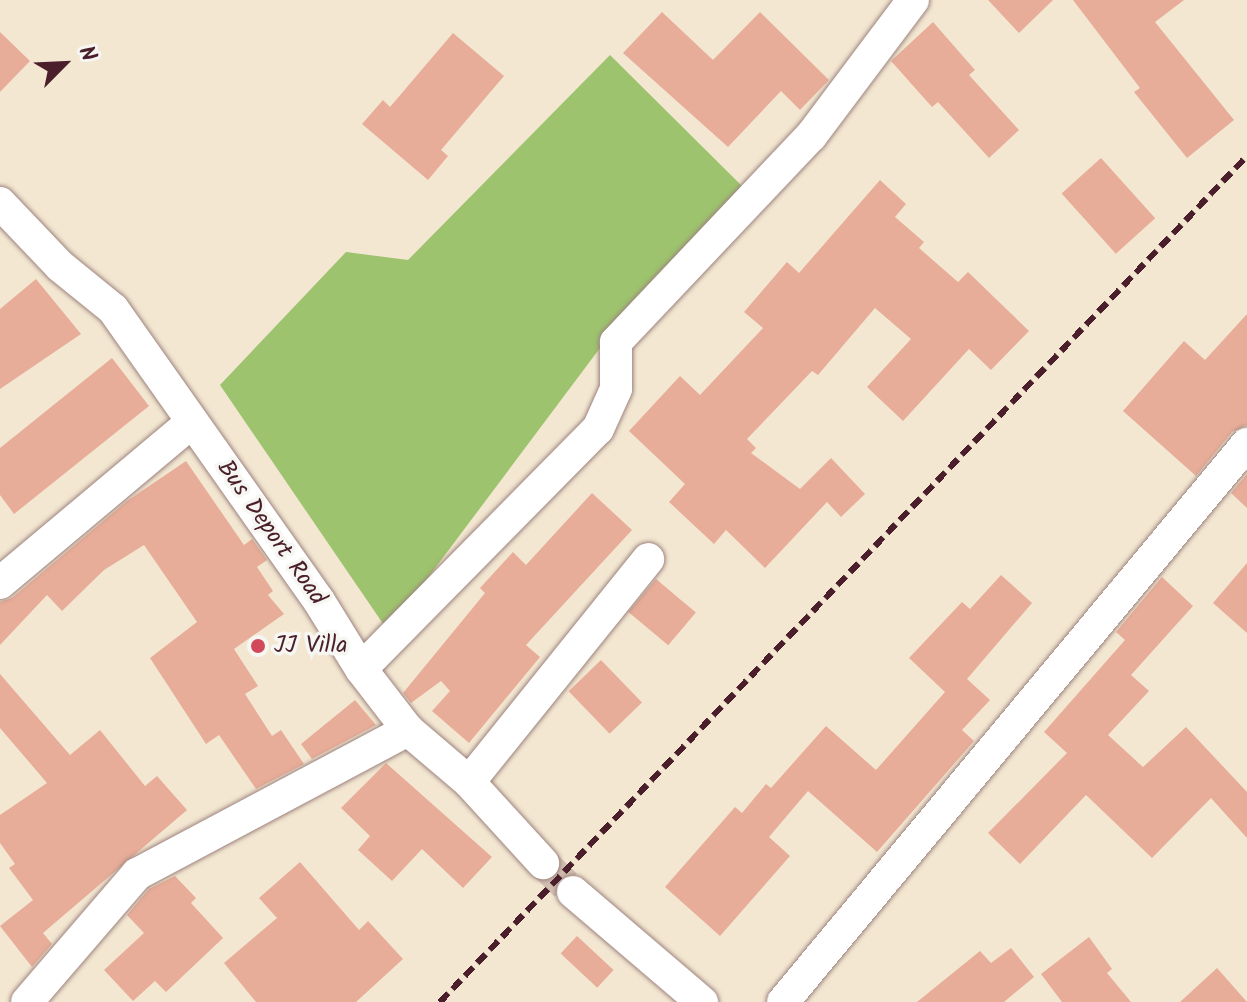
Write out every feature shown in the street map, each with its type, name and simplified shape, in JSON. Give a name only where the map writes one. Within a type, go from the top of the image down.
[{"type":"street","points":[[361,669],[598,429],[616,389],[616,342],[811,136],[913,0]]},
{"type":"street","name":"Bus Deport Road","points":[[0,203],[60,266],[113,309],[319,601],[361,669],[408,730],[469,782],[543,863]]},
{"type":"street","points":[[0,583],[192,422]]},
{"type":"street","points":[[783,1002],[1247,444]]},
{"type":"street","points":[[469,782],[648,559]]},
{"type":"street","points":[[27,1002],[137,874],[408,730]]},
{"type":"street","points":[[573,892],[702,1002]]},
{"type":"green space","points":[[610,55],[744,188],[606,340],[388,631],[220,385],[346,252],[408,260]]},
{"type":"building","points":[[988,0],[1053,0],[1019,33]]},
{"type":"building","points":[[1073,0],[1184,0],[1155,22],[1234,120],[1187,158],[1134,92],[1140,88]]},
{"type":"building","points":[[662,12],[713,60],[760,12],[829,80],[800,110],[781,91],[728,147],[623,53]]},
{"type":"building","points":[[933,22],[975,70],[969,75],[1019,130],[989,158],[938,102],[932,107],[891,61]]},
{"type":"building","points":[[0,32],[30,61],[0,92]]},
{"type":"building","points":[[453,33],[504,76],[441,150],[448,156],[428,180],[362,124],[383,100],[390,107]]},
{"type":"building","points":[[1101,158],[1155,218],[1116,254],[1062,193]]},
{"type":"building","points":[[880,180],[906,204],[895,217],[924,242],[919,248],[958,282],[968,272],[1029,331],[991,370],[969,349],[903,421],[867,387],[911,339],[875,308],[818,375],[812,371],[747,439],[756,448],[751,453],[800,489],[831,458],[865,494],[841,517],[827,502],[765,568],[726,530],[714,544],[669,502],[685,484],[629,431],[680,376],[700,395],[763,328],[744,312],[787,262],[799,273]]},
{"type":"building","points":[[36,279],[81,334],[0,389],[0,309]]},
{"type":"building","points":[[1247,314],[1247,425],[1232,432],[1196,476],[1123,411],[1184,341],[1205,360]]},
{"type":"building","points":[[112,358],[149,406],[14,514],[0,495],[0,448]]},
{"type":"building","points":[[186,461],[244,545],[252,539],[267,560],[257,567],[273,591],[268,595],[284,614],[234,649],[258,686],[245,694],[272,736],[281,730],[304,764],[256,789],[219,735],[206,744],[150,658],[197,622],[144,545],[104,570],[62,611],[47,595],[0,645],[0,602],[12,598],[127,501]]},
{"type":"building","points":[[1247,474],[1247,508],[1231,493]]},
{"type":"building","points":[[592,493],[632,530],[526,645],[540,657],[469,743],[432,711],[450,691],[441,681],[411,703],[403,693],[485,593],[480,588],[513,552],[526,565]]},
{"type":"building","points":[[1247,563],[1247,633],[1213,603]]},
{"type":"building","points":[[1001,575],[1032,603],[967,679],[990,700],[962,730],[974,741],[877,852],[808,791],[769,837],[790,856],[720,936],[665,887],[735,807],[742,813],[766,784],[771,788],[826,726],[876,770],[945,692],[909,658],[962,602],[970,609]]},
{"type":"building","points":[[1162,577],[1193,606],[1131,675],[1149,691],[1108,735],[1143,767],[1186,727],[1247,792],[1247,838],[1211,798],[1152,858],[1086,795],[1020,864],[988,833],[1067,753],[1044,732],[1125,640],[1116,632]]},
{"type":"building","points":[[656,579],[696,612],[668,645],[628,612]]},
{"type":"building","points":[[601,660],[642,702],[610,734],[569,691]]},
{"type":"building","points":[[0,674],[70,755],[100,730],[145,786],[157,776],[187,810],[43,933],[52,944],[32,967],[0,926],[33,900],[9,868],[15,864],[0,843],[0,815],[47,783],[0,728]]},
{"type":"building","points":[[355,700],[376,725],[312,759],[301,744]]},
{"type":"building","points":[[386,763],[492,857],[463,888],[422,849],[392,881],[358,850],[370,836],[341,808]]},
{"type":"building","points":[[300,862],[359,930],[368,921],[403,959],[356,1002],[256,1002],[224,963],[277,918],[259,898]]},
{"type":"building","points":[[175,876],[196,898],[191,903],[223,938],[166,992],[155,981],[133,1001],[104,970],[144,933],[127,915],[149,889]]},
{"type":"building","points":[[577,936],[614,970],[597,988],[561,954]]},
{"type":"building","points":[[1089,937],[1112,969],[1107,973],[1131,1002],[1062,1002],[1041,974]]},
{"type":"building","points":[[1011,948],[1034,977],[1004,1002],[917,1002],[980,951],[991,963]]},
{"type":"building","points":[[1217,968],[1247,1002],[1180,1002]]},
{"type":"tunnel","points":[[543,863],[573,892]]},
{"type":"railway","points":[[440,1002],[1247,156]]},
{"type":"place","name":"JJ Villa","points":[[258,646]]}]
